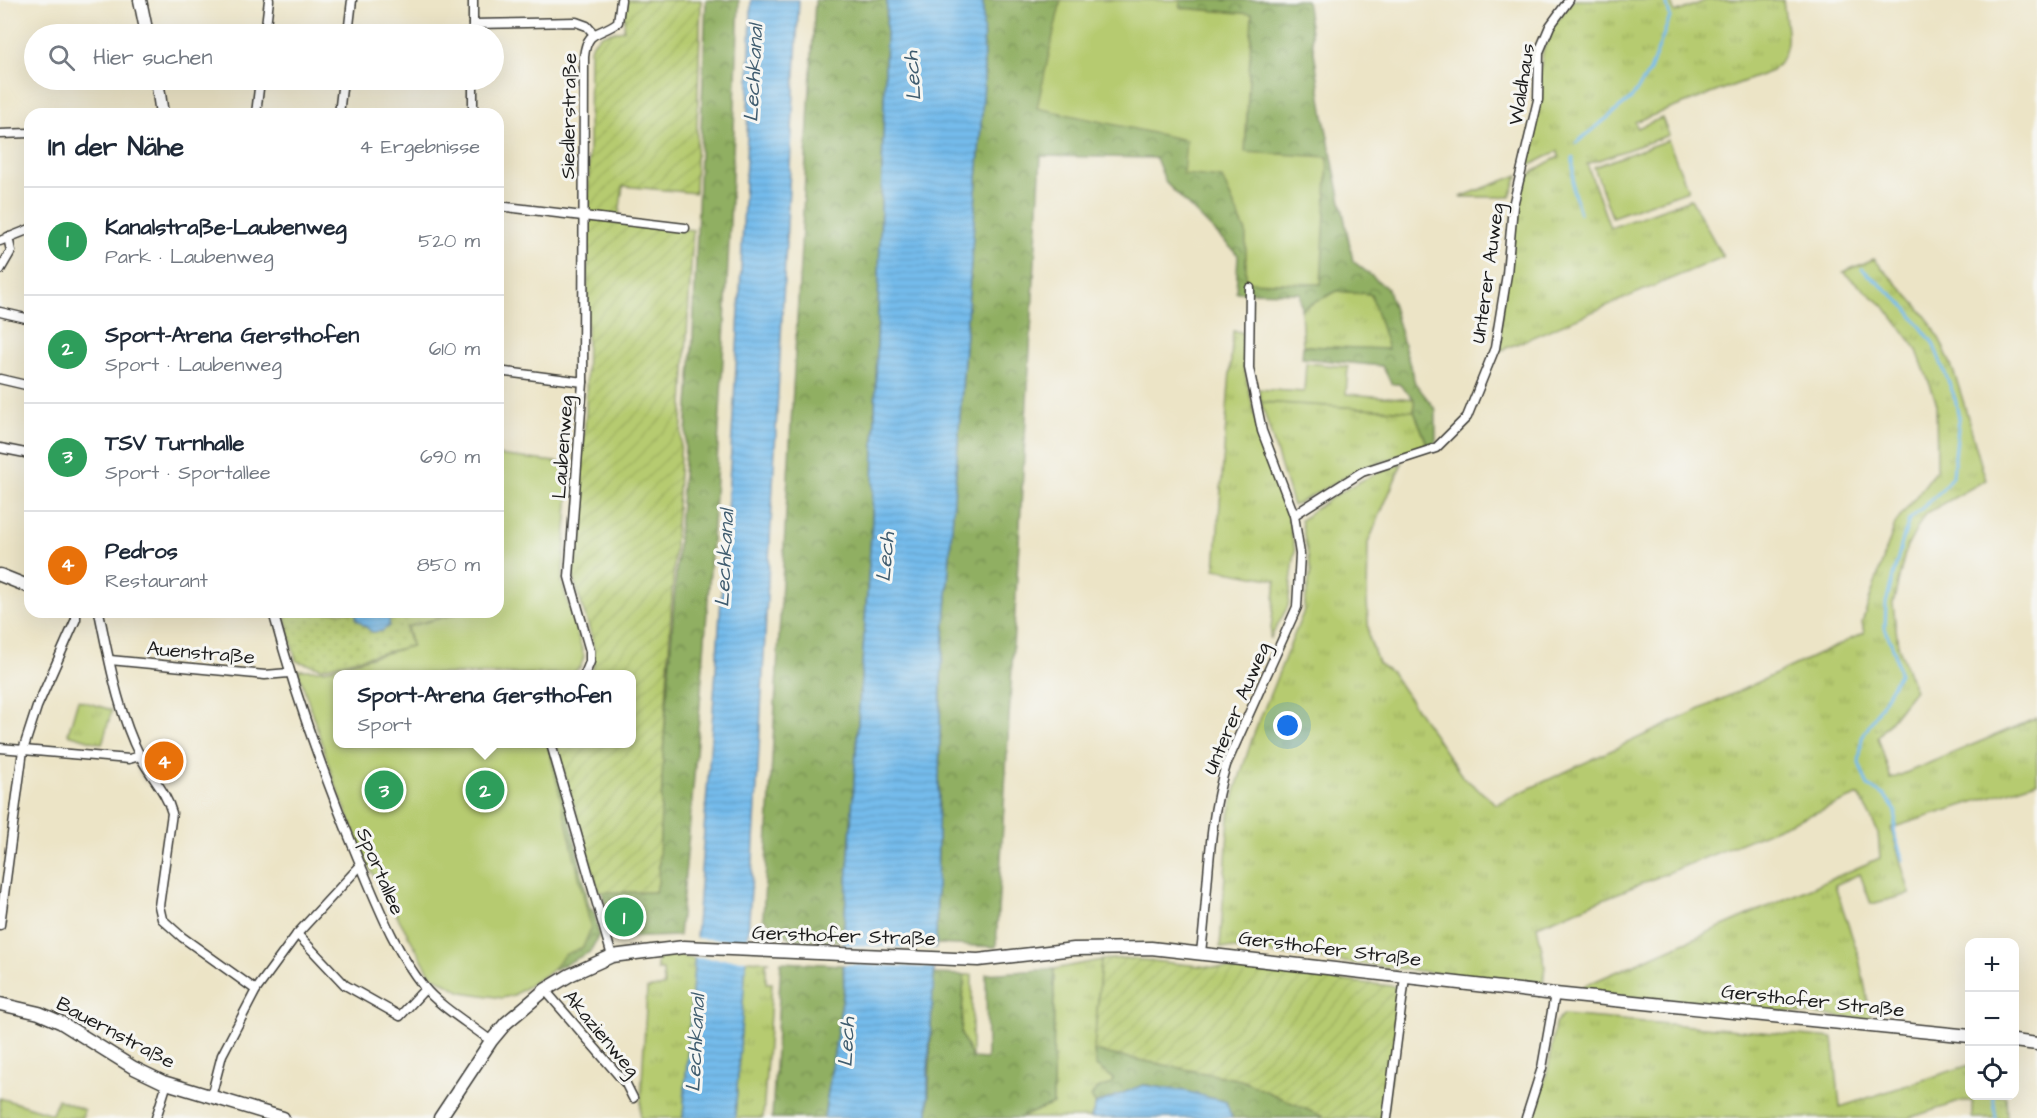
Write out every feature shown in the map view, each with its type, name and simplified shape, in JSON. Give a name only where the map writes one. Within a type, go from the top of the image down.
[{"type":"main road","points":[[140,0],[145,24]]},
{"type":"main road","points":[[158,90],[161,108]]},
{"type":"main road","points":[[0,575],[24,585]]},
{"type":"main road","name":"Gersthofer Straße","points":[[440,1118],[491,1041],[506,1023],[545,990],[570,975],[612,956],[684,948],[964,960],[1015,958],[1074,949],[1116,947],[1201,952],[1555,994],[1965,1035]]},
{"type":"main road","name":"Bauernstraße","points":[[0,1004],[39,1013],[60,1022],[134,1068],[167,1083],[283,1118]]},
{"type":"main road","points":[[2019,1042],[2037,1044]]},
{"type":"street","points":[[266,24],[269,0]]},
{"type":"street","points":[[349,24],[352,0]]},
{"type":"street","points":[[473,0],[473,24],[576,22],[587,26],[593,33]]},
{"type":"street","name":"Siedlerstraße","points":[[584,216],[585,47],[593,33],[618,22],[621,0]]},
{"type":"street","name":"Waldhaus","points":[[1519,179],[1524,152],[1534,124],[1539,52],[1550,26],[1569,0]]},
{"type":"street","points":[[257,108],[259,90]]},
{"type":"street","points":[[340,108],[342,90]]},
{"type":"street","points":[[472,108],[473,90]]},
{"type":"street","points":[[0,134],[24,133]]},
{"type":"street","name":"Unterer Auweg","points":[[1294,515],[1362,472],[1436,448],[1467,417],[1495,348],[1508,274],[1513,206],[1519,179]]},
{"type":"street","points":[[504,207],[685,228]]},
{"type":"street","name":"Laubenweg","points":[[584,216],[583,382],[569,577],[590,651],[587,670]]},
{"type":"street","points":[[0,270],[11,251],[4,239],[24,231]]},
{"type":"street","name":"Unterer Auweg","points":[[1201,952],[1212,827],[1220,785],[1226,765],[1297,607],[1300,554],[1294,515],[1262,431],[1249,368],[1250,288]]},
{"type":"street","points":[[0,312],[24,318]]},
{"type":"street","points":[[504,372],[583,382]]},
{"type":"street","points":[[0,380],[24,385]]},
{"type":"street","points":[[0,448],[24,453]]},
{"type":"street","points":[[0,925],[23,750],[38,705],[75,618]]},
{"type":"street","points":[[100,618],[122,706],[140,756],[168,800],[172,813],[159,906],[162,919],[182,937],[256,990]]},
{"type":"street","name":"Sportallee","points":[[275,618],[289,673],[329,791],[386,926],[404,959],[425,989],[491,1041]]},
{"type":"street","name":"Auenstraße","points":[[110,660],[265,675],[289,673]]},
{"type":"street","points":[[0,748],[129,759],[140,756]]},
{"type":"street","points":[[552,748],[612,956]]},
{"type":"street","points":[[211,1097],[222,1055],[256,990],[297,934],[361,866]]},
{"type":"street","points":[[297,934],[345,985],[400,1016],[425,989]]},
{"type":"street","points":[[1387,1118],[1404,977]]},
{"type":"street","name":"Akazienweg","points":[[545,990],[626,1084],[633,1098]]},
{"type":"street","points":[[1526,1118],[1542,1068],[1555,994]]},
{"type":"street","points":[[156,1118],[167,1083]]},
{"type":"green space","points":[[625,0],[701,0],[695,193],[623,186],[618,222],[693,230],[663,755],[658,883],[655,892],[599,892],[557,748],[636,748],[636,670],[592,670],[594,664],[592,638],[572,569],[586,412],[590,49],[600,36],[624,30]]},
{"type":"green space","points":[[706,0],[739,0],[717,468],[700,702],[679,936],[613,938],[602,892],[655,892],[658,883],[663,755],[693,336]]},
{"type":"green space","points":[[815,0],[887,0],[872,520],[843,941],[791,939],[763,918]]},
{"type":"green space","points":[[983,0],[1061,0],[1038,108],[1186,140],[1222,178],[1246,232],[1246,282],[1321,284],[1328,157],[1245,153],[1252,14],[1180,8],[1180,0],[1306,0],[1325,123],[1353,261],[1388,289],[1415,383],[1436,410],[1436,443],[1428,446],[1414,411],[1414,399],[1399,384],[1392,384],[1382,366],[1302,358],[1303,346],[1388,349],[1371,294],[1337,291],[1301,309],[1300,293],[1236,292],[1238,255],[1166,183],[1156,158],[1041,156],[996,947],[936,944],[941,679],[984,83]]},
{"type":"green space","points":[[1061,0],[1180,0],[1180,8],[1252,14],[1245,152],[1328,157],[1321,284],[1246,282],[1246,232],[1222,178],[1183,174],[1186,140],[1037,108]]},
{"type":"green space","points":[[1573,0],[1670,0],[1675,13],[1707,0],[1783,0],[1787,30],[1786,47],[1784,55],[1772,71],[1635,122],[1637,128],[1662,118],[1669,135],[1587,164],[1610,228],[1691,199],[1723,257],[1497,352],[1515,206],[1525,181],[1530,175],[1559,157],[1558,151],[1525,168],[1543,51],[1552,27]]},
{"type":"green space","points":[[1668,140],[1688,190],[1612,217],[1594,167]]},
{"type":"green space","points":[[1518,175],[1510,197],[1460,197]]},
{"type":"green space","points":[[1874,259],[1929,321],[1939,339],[1956,378],[1986,480],[1925,514],[1906,549],[1893,604],[1898,645],[1915,690],[1878,737],[1891,779],[2037,718],[2037,782],[1891,828],[1910,894],[1871,904],[1860,874],[1835,885],[1858,954],[1872,1020],[1572,991],[1880,858],[1878,832],[1859,795],[1537,926],[1545,965],[1543,986],[1220,947],[1229,816],[1235,791],[1253,736],[1303,613],[1311,571],[1301,520],[1337,494],[1362,480],[1402,463],[1368,543],[1369,637],[1378,663],[1391,672],[1462,776],[1496,804],[1864,633],[1862,622],[1895,524],[1937,469],[1936,401],[1916,348],[1885,307],[1843,272]]},
{"type":"green space","points":[[1337,291],[1371,294],[1389,350],[1303,346],[1301,309]]},
{"type":"green space","points":[[1233,331],[1242,332],[1244,368],[1258,430],[1286,507],[1295,551],[1288,606],[1270,639],[1276,580],[1215,569]]},
{"type":"green space","points":[[1306,363],[1348,367],[1346,394],[1414,399],[1414,411],[1261,402],[1258,389],[1304,392]]},
{"type":"green space","points":[[1261,402],[1414,411],[1428,446],[1360,469],[1293,506]]},
{"type":"green space","points":[[504,456],[571,464],[562,583],[584,656],[581,666],[576,670],[333,670],[333,748],[549,748],[591,928],[583,947],[564,955],[550,972],[514,995],[502,998],[462,992],[431,975],[369,867],[335,784],[298,670],[325,670],[412,646],[407,627],[441,618],[504,618]]},
{"type":"green space","points":[[286,618],[439,618],[406,627],[411,646],[322,668],[296,661]]},
{"type":"green space","points":[[78,700],[112,710],[102,744],[68,734]]},
{"type":"green space","points":[[551,748],[564,790],[589,906],[594,912],[599,935],[590,952],[554,970],[565,845]]},
{"type":"green space","points":[[632,903],[641,930],[615,930],[608,904]]},
{"type":"green space","points":[[680,953],[684,957],[695,958],[683,1118],[640,1118],[647,989],[664,986],[663,970],[657,970],[657,957]]},
{"type":"green space","points":[[1124,958],[1401,987],[1385,1118],[1326,1118],[1241,1080],[1094,1051],[1101,960]]},
{"type":"green space","points":[[745,960],[770,961],[766,963],[766,983],[772,983],[763,1118],[735,1118]]},
{"type":"green space","points":[[1101,960],[1094,1051],[1096,1066],[1113,1078],[1112,1084],[1096,1089],[1091,1097],[1096,1104],[1091,1118],[1019,1118],[1053,1104],[1054,969]]},
{"type":"green space","points":[[781,962],[843,965],[844,988],[824,1118],[772,1118]]},
{"type":"green space","points":[[1054,969],[1053,1104],[1019,1118],[928,1118],[933,974],[964,975],[961,1034],[972,1058],[987,1059],[986,974]]},
{"type":"green space","points":[[964,975],[972,975],[972,1059],[961,1034]]},
{"type":"green space","points":[[1563,1015],[1833,1038],[1840,1107],[1965,1066],[1965,1100],[2006,1100],[2007,1118],[1972,1118],[1972,1101],[1962,1101],[1909,1118],[1532,1118],[1548,1069],[1555,1024]]},
{"type":"green space","points":[[1094,1051],[1241,1080],[1326,1118],[1232,1118],[1226,1102],[1185,1091],[1143,1085],[1096,1104],[1091,1097],[1096,1089],[1112,1084],[1113,1078],[1096,1066]]},
{"type":"green space","points":[[0,1098],[52,1114],[58,1099],[84,1110],[82,1118],[0,1118]]},
{"type":"water","name":"Lechkanal","points":[[751,0],[799,0],[753,861],[735,1118],[683,1118],[734,395],[747,146]]},
{"type":"water","name":"Lech","points":[[887,0],[983,0],[984,83],[941,679],[936,944],[928,1072],[928,1118],[824,1118],[844,988],[843,941],[872,520]]},
{"type":"water","points":[[390,618],[389,626],[382,631],[372,632],[356,619]]},
{"type":"water","points":[[1143,1085],[1185,1091],[1226,1102],[1232,1118],[1091,1118],[1096,1104]]},
{"type":"pier","points":[[693,938],[750,941],[748,960],[692,958]]},
{"type":"pier","points":[[840,945],[938,949],[937,968],[840,964]]},
{"type":"waterway","points":[[1576,143],[1631,99],[1650,71],[1670,17],[1666,0]]},
{"type":"waterway","points":[[1573,158],[1573,190],[1580,213]]},
{"type":"waterway","points":[[1862,269],[1904,305],[1933,343],[1955,398],[1959,418],[1953,475],[1942,490],[1909,520],[1901,546],[1886,603],[1885,628],[1895,653],[1899,674],[1862,738],[1859,763],[1868,786],[1885,796],[1896,811],[1894,834],[1903,860]]},
{"type":"waterway","points":[[1994,1100],[1996,1118]]},
{"type":"place","name":"Pedros","points":[[164,761]]},
{"type":"place","name":"TSV Turnhalle","points":[[384,790]]},
{"type":"place","name":"Sport-Arena Gersthofen","points":[[485,790]]},
{"type":"place","name":"Kanalstraße-Laubenweg","points":[[624,917]]}]
